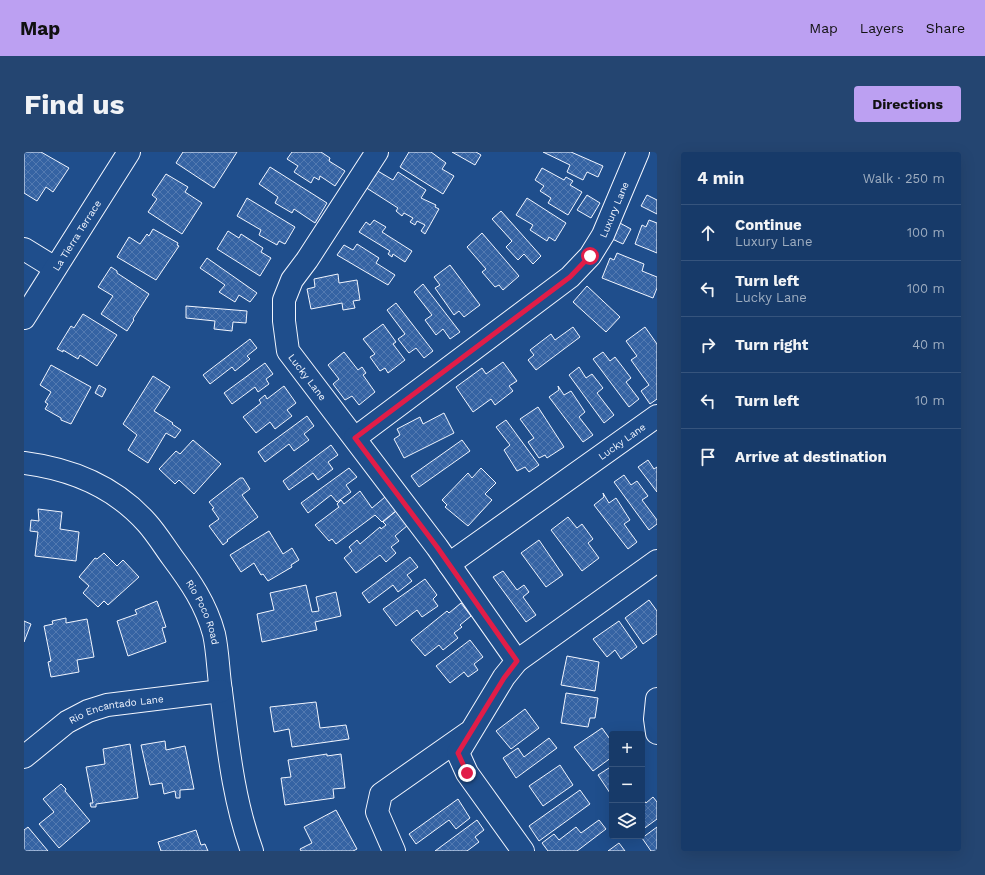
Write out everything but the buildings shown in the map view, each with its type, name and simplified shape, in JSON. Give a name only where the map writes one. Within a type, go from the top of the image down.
[{"type":"street","name":"La Tierra Terrace","points":[[24,318],[129,152]]},
{"type":"street","name":"Lucky Lane","points":[[377,152],[307,260],[292,280],[284,300],[284,321],[288,351],[449,564],[517,661]]},
{"type":"street","name":"Luxury Lane","points":[[355,438],[570,277],[590,256],[603,235],[638,152]]},
{"type":"street","points":[[24,249],[55,268]]},
{"type":"street","name":"Lucky Lane","points":[[449,564],[657,416]]},
{"type":"street","name":"Rio Poco Road","points":[[24,463],[73,473],[100,486],[124,501],[146,523],[192,584],[205,607],[214,634],[233,787],[243,826],[252,851]]},
{"type":"street","points":[[523,851],[467,773],[458,753],[504,678],[517,661],[657,561]]},
{"type":"street","name":"Rio Encantado Lane","points":[[24,757],[67,722],[88,711],[107,705],[221,691]]},
{"type":"street","points":[[657,700],[655,719],[657,733]]},
{"type":"street","points":[[394,851],[377,812],[381,794],[471,731]]},
{"type":"route","points":[[467,773],[458,753],[504,678],[517,661],[437,547],[355,438],[570,277],[590,256]]}]
